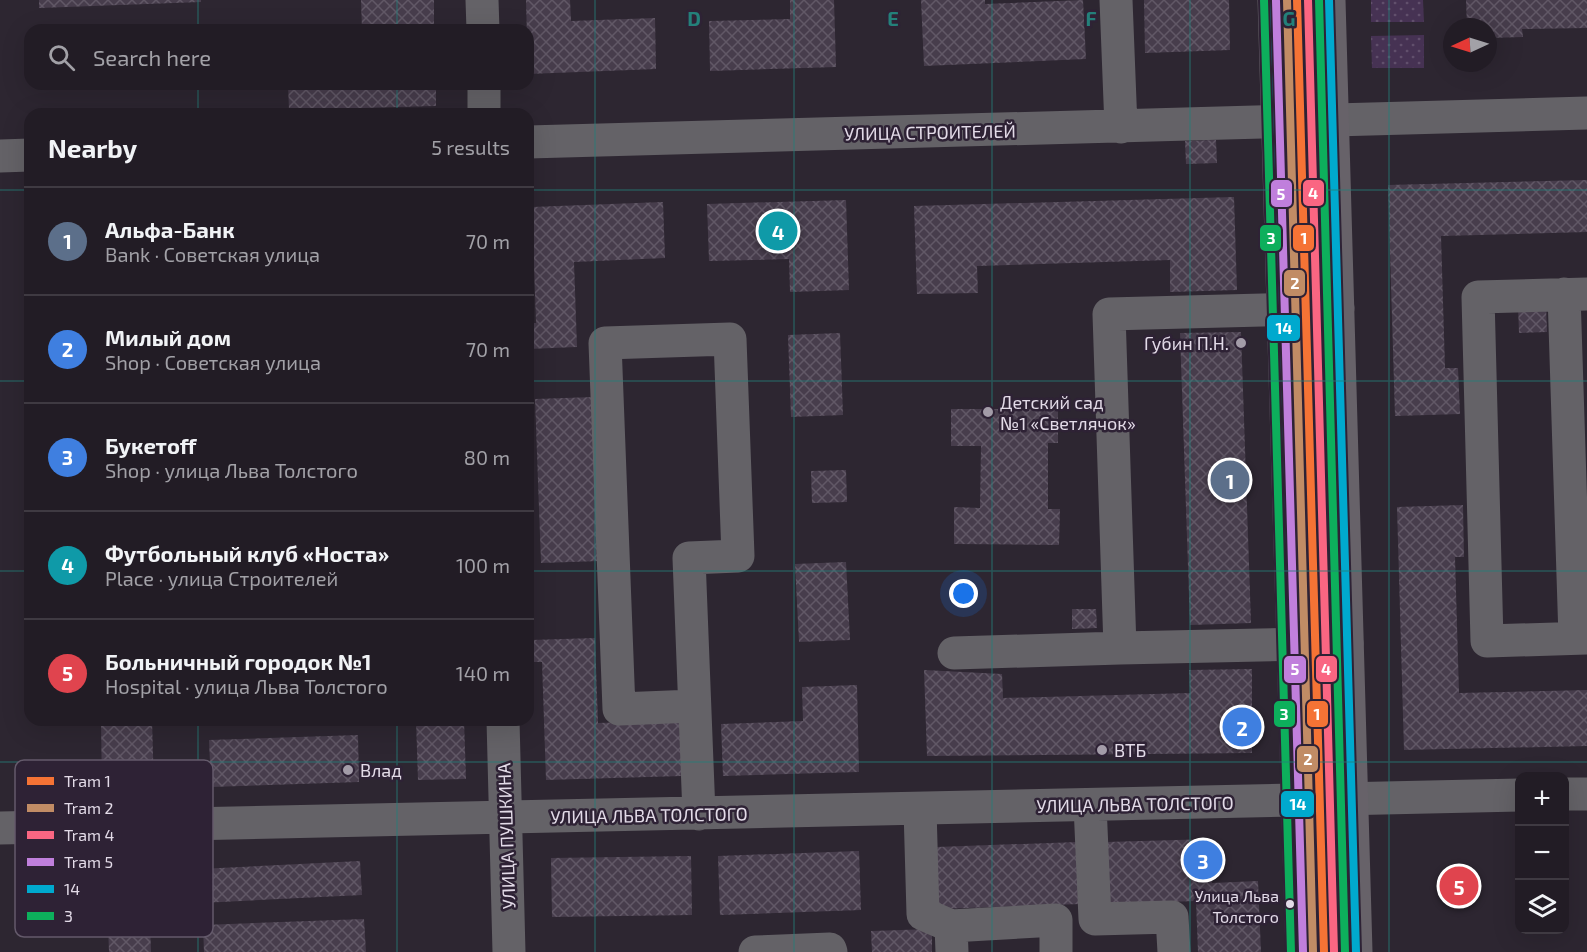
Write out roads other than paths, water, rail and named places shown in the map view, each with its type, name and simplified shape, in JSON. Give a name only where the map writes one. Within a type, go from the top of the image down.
[{"type":"main road","points":[[1274,0],[1302,952]]},
{"type":"main road","points":[[1329,0],[1356,952]]},
{"type":"street","points":[[482,0],[483,24]]},
{"type":"street","points":[[1116,0],[1121,127]]},
{"type":"street","points":[[484,90],[484,108]]},
{"type":"street","name":"УЛИЦА СТРОИТЕЛЕЙ","points":[[534,142],[1587,113]]},
{"type":"street","points":[[0,156],[24,155]]},
{"type":"street","points":[[1576,294],[1581,638],[1487,641],[1478,297],[1576,294]]},
{"type":"street","points":[[1120,648],[1109,314],[1338,308]]},
{"type":"street","points":[[694,706],[619,709],[605,343],[730,339],[738,556],[689,558],[699,814]]},
{"type":"street","points":[[954,654],[1347,643]]},
{"type":"street","name":"УЛИЦА ПУШКИНА","points":[[503,726],[509,952]]},
{"type":"street","points":[[1569,794],[1587,794]]},
{"type":"street","points":[[1351,800],[1515,795]]},
{"type":"street","name":"УЛИЦА ЛЬВА ТОЛСТОГО","points":[[213,824],[1351,800]]},
{"type":"street","points":[[1090,805],[1095,919]]},
{"type":"street","points":[[920,809],[923,914],[951,939],[1056,936],[1095,919],[1172,916],[1174,952]]},
{"type":"street","name":"УЛИЦА ЛЬВА ТОЛСТОГО","points":[[0,828],[15,828]]},
{"type":"street","points":[[755,952],[830,949],[831,952]]},
{"type":"tram line","name":"2","points":[[1287,0],[1313,952]]},
{"type":"tram line","name":"1","points":[[1297,0],[1324,952]]},
{"type":"tram line","name":"4","points":[[1308,0],[1334,952]]},
{"type":"tram line","name":"5","points":[[1276,1],[1303,952]]},
{"type":"place","name":"Футбольный клуб «Носта»","points":[[778,231]]},
{"type":"place","name":"Губин П.Н.","points":[[1241,343]]},
{"type":"place","name":"Детский сад №1 «Светлячок»","points":[[988,412]]},
{"type":"place","name":"Альфа-Банк","points":[[1230,480]]},
{"type":"place","name":"Милый дом","points":[[1242,727]]},
{"type":"place","name":"ВТБ","points":[[1102,750]]},
{"type":"place","name":"Влад","points":[[348,770]]},
{"type":"place","name":"Букетoff","points":[[1203,860]]},
{"type":"place","name":"Больничный городок №1","points":[[1459,886]]},
{"type":"place","name":"Улица Льва Толстого","points":[[1290,904]]}]
